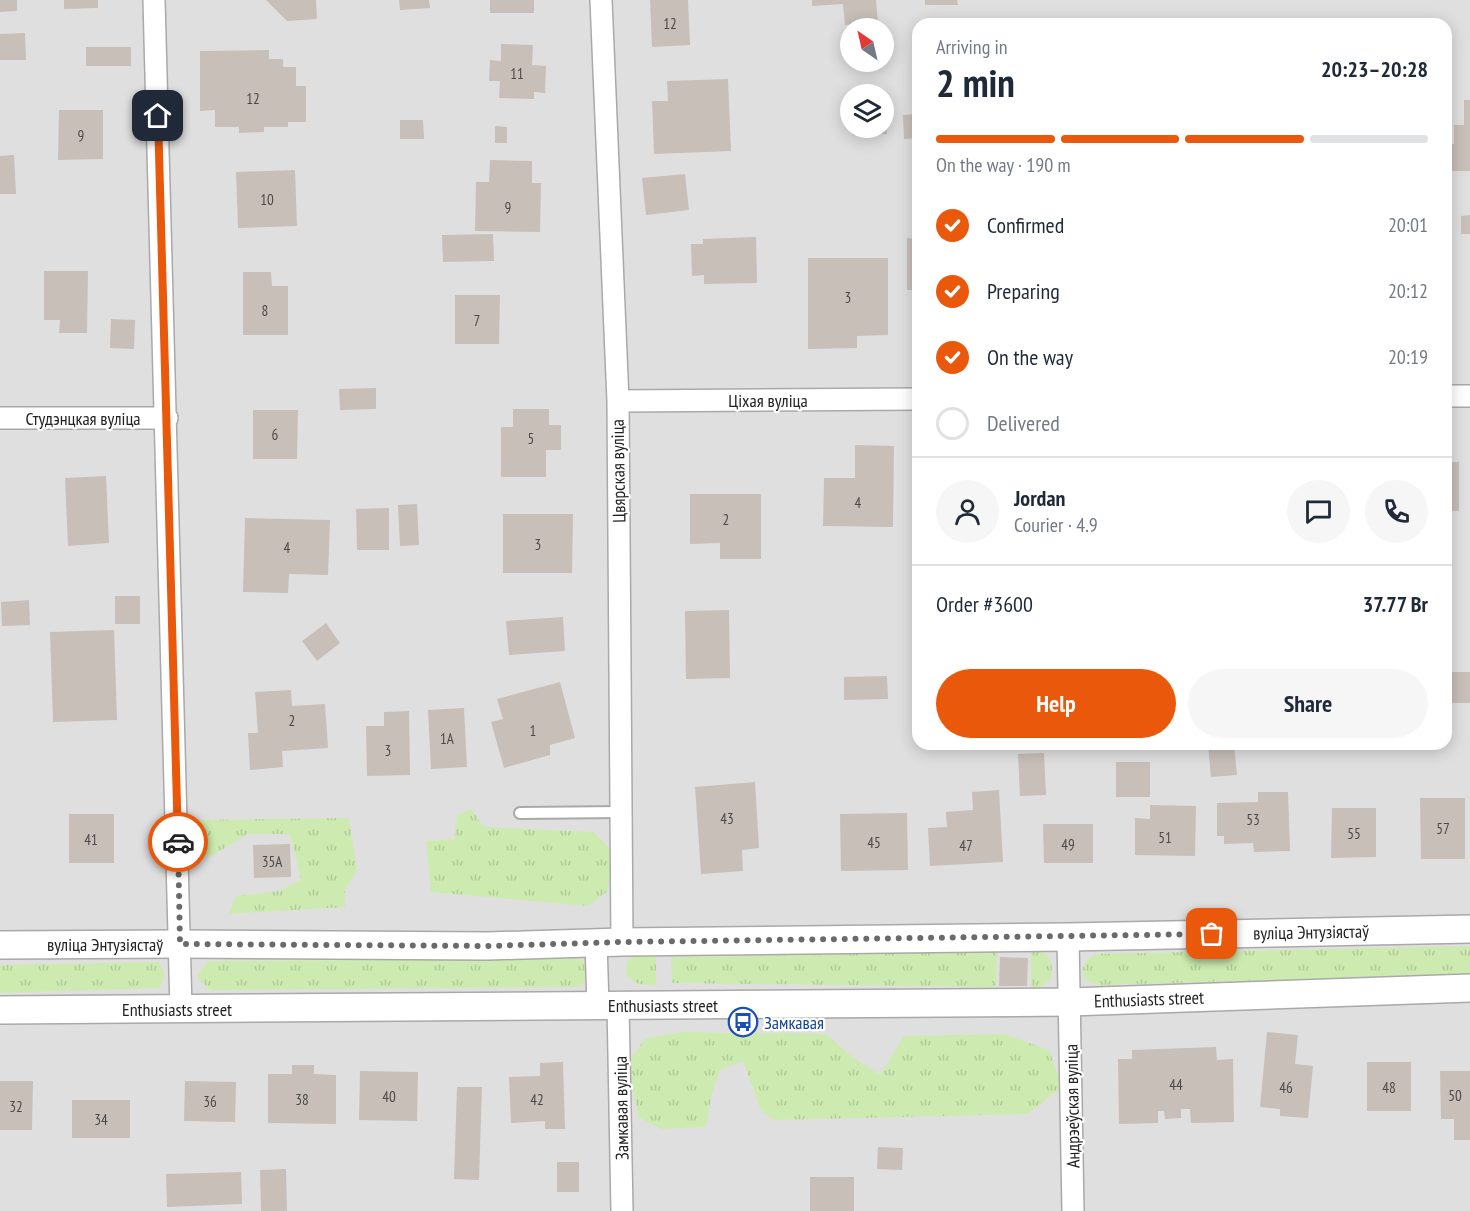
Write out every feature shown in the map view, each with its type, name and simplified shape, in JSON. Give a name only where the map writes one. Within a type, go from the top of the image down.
[{"type":"street","points":[[154,0],[167,418],[181,1009]]},
{"type":"street","name":"Цвярская вуліца","points":[[601,0],[618,401],[621,812],[609,943]]},
{"type":"street","points":[[1452,396],[1470,396]]},
{"type":"street","name":"Ціхая вуліца","points":[[618,401],[912,399]]},
{"type":"street","name":"Студэнцкая вуліца","points":[[0,417],[167,418]]},
{"type":"street","name":"вуліца Энтузіястаў","points":[[0,945],[488,946],[1470,929]]},
{"type":"street","name":"Андрэеўская вуліца","points":[[1068,937],[1073,1211]]},
{"type":"street","name":"Замкавая вуліца","points":[[609,943],[608,1005],[622,1211]]},
{"type":"street","name":"Enthusiasts street","points":[[0,1010],[1070,1002],[1470,988]]},
{"type":"lane","points":[[520,813],[621,812]]},
{"type":"shaded area","points":[[0,0],[1470,0],[1470,1211],[0,1211]]},
{"type":"green space","points":[[471,809],[484,827],[593,832],[613,851],[608,891],[588,906],[431,892],[426,841],[454,839],[457,815]]},
{"type":"green space","points":[[349,818],[357,870],[345,890],[345,907],[229,914],[236,896],[279,891],[301,880],[290,834],[248,834],[208,858],[191,845],[192,820]]},
{"type":"green space","points":[[1470,946],[1470,975],[1096,985],[1085,979],[1082,970],[1087,960],[1095,954]]},
{"type":"green space","points":[[1039,951],[1047,955],[1051,962],[1051,978],[1041,988],[1031,988],[1031,952]]},
{"type":"green space","points":[[997,952],[996,987],[672,983],[671,957]]},
{"type":"green space","points":[[636,954],[656,955],[656,985],[639,984],[626,974],[627,962]]},
{"type":"green space","points":[[580,959],[586,965],[590,975],[586,982],[578,987],[210,990],[196,976],[209,961]]},
{"type":"green space","points":[[158,962],[164,975],[159,988],[0,993],[0,965]]},
{"type":"green space","points":[[683,1032],[826,1034],[850,1055],[880,1075],[904,1036],[1004,1034],[1049,1050],[1062,1087],[1028,1114],[774,1120],[761,1111],[743,1061],[720,1070],[711,1097],[706,1127],[661,1129],[638,1117],[628,1061],[646,1038]]},
{"type":"building","points":[[0,0],[17,0],[17,11],[0,12]]},
{"type":"building","points":[[64,0],[98,0],[98,8],[64,9]]},
{"type":"building","points":[[266,0],[316,0],[317,19],[287,21]]},
{"type":"building","points":[[399,0],[429,0],[430,8],[400,10]]},
{"type":"building","points":[[490,0],[534,0],[534,13],[490,13]]},
{"type":"building","points":[[650,0],[688,0],[690,45],[652,47]]},
{"type":"building","points":[[812,0],[876,0],[878,18],[844,18],[843,4],[812,6]]},
{"type":"building","points":[[925,0],[957,0],[958,5],[925,5]]},
{"type":"building","points":[[25,33],[26,60],[0,60],[0,34]]},
{"type":"building","points":[[501,44],[533,45],[532,65],[546,66],[545,93],[534,92],[534,99],[499,98],[500,81],[489,81],[490,60],[501,61]]},
{"type":"building","points":[[86,47],[131,47],[131,66],[86,66]]},
{"type":"building","points":[[269,50],[269,59],[283,59],[283,67],[296,67],[296,86],[306,86],[306,122],[288,122],[288,127],[264,127],[264,132],[239,133],[239,127],[215,127],[215,110],[200,111],[200,51]]},
{"type":"building","points":[[728,79],[731,151],[654,154],[652,101],[668,101],[667,81]]},
{"type":"building","points":[[1464,100],[1470,100],[1470,171],[1452,171],[1454,125],[1464,125]]},
{"type":"building","points":[[59,110],[103,110],[103,159],[58,160]]},
{"type":"building","points":[[912,114],[912,138],[904,139],[903,115]]},
{"type":"building","points":[[400,120],[423,120],[424,139],[400,139]]},
{"type":"building","points":[[495,126],[507,127],[507,143],[495,143]]},
{"type":"building","points":[[14,155],[16,194],[0,194],[0,156]]},
{"type":"building","points":[[490,160],[532,161],[532,183],[541,183],[540,232],[475,231],[476,182],[489,182]]},
{"type":"building","points":[[295,170],[297,226],[238,228],[236,172]]},
{"type":"building","points":[[685,174],[689,210],[646,215],[642,178]]},
{"type":"building","points":[[1470,215],[1470,234],[1461,234],[1461,216]]},
{"type":"building","points":[[493,234],[494,261],[443,262],[442,235]]},
{"type":"building","points":[[756,237],[757,283],[704,284],[704,275],[692,276],[691,244],[703,244],[703,239]]},
{"type":"building","points":[[907,238],[912,238],[912,290],[907,290]]},
{"type":"building","points":[[808,258],[888,258],[888,335],[857,336],[857,348],[808,349]]},
{"type":"building","points":[[44,271],[88,271],[87,333],[59,333],[60,320],[44,320]]},
{"type":"building","points":[[243,272],[271,272],[272,286],[288,286],[288,335],[243,335]]},
{"type":"building","points":[[455,295],[500,295],[499,344],[455,344]]},
{"type":"building","points":[[111,319],[135,320],[134,349],[110,348]]},
{"type":"building","points":[[376,388],[376,409],[340,410],[339,389]]},
{"type":"building","points":[[513,409],[549,409],[549,425],[561,425],[561,450],[546,450],[546,477],[501,477],[501,427],[513,427]]},
{"type":"building","points":[[253,410],[298,410],[297,459],[253,459]]},
{"type":"building","points":[[855,445],[894,446],[893,527],[823,526],[824,478],[855,478]]},
{"type":"building","points":[[1452,462],[1459,462],[1459,511],[1452,511]]},
{"type":"building","points":[[106,476],[109,543],[68,546],[65,478]]},
{"type":"building","points":[[690,494],[761,494],[761,559],[720,559],[720,543],[690,544]]},
{"type":"building","points":[[417,504],[419,545],[400,546],[398,505]]},
{"type":"building","points":[[389,508],[389,550],[357,550],[356,509]]},
{"type":"building","points":[[503,514],[573,514],[572,573],[503,573]]},
{"type":"building","points":[[245,518],[330,520],[328,575],[289,574],[288,593],[243,592]]},
{"type":"building","points":[[115,596],[140,596],[140,624],[115,624]]},
{"type":"building","points":[[29,600],[30,625],[2,626],[1,602]]},
{"type":"building","points":[[729,610],[730,678],[686,679],[685,611]]},
{"type":"building","points":[[563,617],[565,651],[509,655],[506,621]]},
{"type":"building","points":[[326,623],[340,643],[317,661],[302,641]]},
{"type":"building","points":[[114,630],[117,720],[53,722],[50,632]]},
{"type":"building","points":[[1452,672],[1470,672],[1470,703],[1452,703]]},
{"type":"building","points":[[887,676],[888,699],[844,700],[844,677]]},
{"type":"building","points":[[560,682],[575,738],[550,745],[550,755],[504,768],[491,722],[503,719],[497,699]]},
{"type":"building","points":[[291,690],[292,706],[325,704],[328,748],[282,751],[283,767],[250,770],[248,733],[258,733],[255,692]]},
{"type":"building","points":[[464,708],[467,767],[431,769],[428,710]]},
{"type":"building","points":[[409,711],[410,775],[367,776],[366,726],[384,726],[384,712]]},
{"type":"building","points":[[1209,750],[1235,750],[1237,775],[1211,777]]},
{"type":"building","points":[[1044,753],[1046,795],[1020,796],[1018,754]]},
{"type":"building","points":[[1116,762],[1150,762],[1150,797],[1116,797]]},
{"type":"building","points":[[755,782],[759,848],[742,850],[743,871],[701,874],[695,787]]},
{"type":"building","points":[[999,790],[1003,862],[930,866],[928,828],[947,827],[946,812],[973,810],[972,792]]},
{"type":"building","points":[[1258,792],[1288,792],[1290,851],[1254,852],[1253,843],[1224,844],[1224,836],[1217,836],[1217,803],[1258,802]]},
{"type":"building","points":[[1420,798],[1465,798],[1465,859],[1421,859]]},
{"type":"building","points":[[1150,805],[1196,806],[1195,856],[1135,855],[1135,818],[1150,819]]},
{"type":"building","points":[[1332,808],[1376,808],[1376,857],[1331,858]]},
{"type":"building","points":[[907,813],[908,870],[841,871],[840,814]]},
{"type":"building","points":[[69,814],[114,814],[114,863],[69,863]]},
{"type":"building","points":[[1043,824],[1093,824],[1093,863],[1044,863]]},
{"type":"building","points":[[290,844],[291,877],[254,878],[253,845]]},
{"type":"building","points":[[1000,957],[1028,958],[1027,986],[999,986]]},
{"type":"building","points":[[1267,1032],[1298,1035],[1295,1064],[1313,1066],[1308,1118],[1280,1116],[1280,1109],[1260,1107]]},
{"type":"building","points":[[1216,1047],[1217,1060],[1233,1059],[1234,1122],[1191,1123],[1190,1109],[1181,1109],[1181,1118],[1165,1119],[1164,1111],[1158,1111],[1158,1123],[1119,1124],[1118,1059],[1132,1059],[1132,1050]]},
{"type":"building","points":[[563,1062],[565,1129],[545,1129],[545,1121],[511,1123],[509,1077],[540,1076],[540,1063]]},
{"type":"building","points":[[1367,1062],[1411,1062],[1411,1111],[1367,1111]]},
{"type":"building","points":[[292,1065],[314,1065],[314,1074],[336,1075],[336,1124],[268,1123],[268,1074],[292,1074]]},
{"type":"building","points":[[360,1071],[418,1072],[417,1121],[359,1120]]},
{"type":"building","points":[[1440,1071],[1470,1071],[1470,1140],[1454,1140],[1454,1119],[1441,1119]]},
{"type":"building","points":[[0,1081],[33,1081],[32,1130],[0,1130]]},
{"type":"building","points":[[185,1081],[236,1082],[235,1122],[184,1121]]},
{"type":"building","points":[[457,1087],[482,1087],[479,1180],[454,1179]]},
{"type":"building","points":[[72,1100],[130,1100],[130,1138],[72,1138]]},
{"type":"building","points":[[878,1147],[903,1148],[902,1170],[877,1169]]},
{"type":"building","points":[[557,1162],[579,1162],[579,1192],[557,1192]]},
{"type":"building","points":[[286,1169],[287,1211],[261,1211],[260,1170]]},
{"type":"building","points":[[241,1172],[242,1204],[167,1207],[166,1174]]},
{"type":"building","points":[[810,1177],[854,1177],[854,1211],[810,1211]]},
{"type":"way so far","points":[[178,842],[180,944],[488,946],[1212,934]]},
{"type":"place","name":"Замкавая","points":[[743,1022]]},
{"type":"route","points":[[158,116],[178,842]]}]
